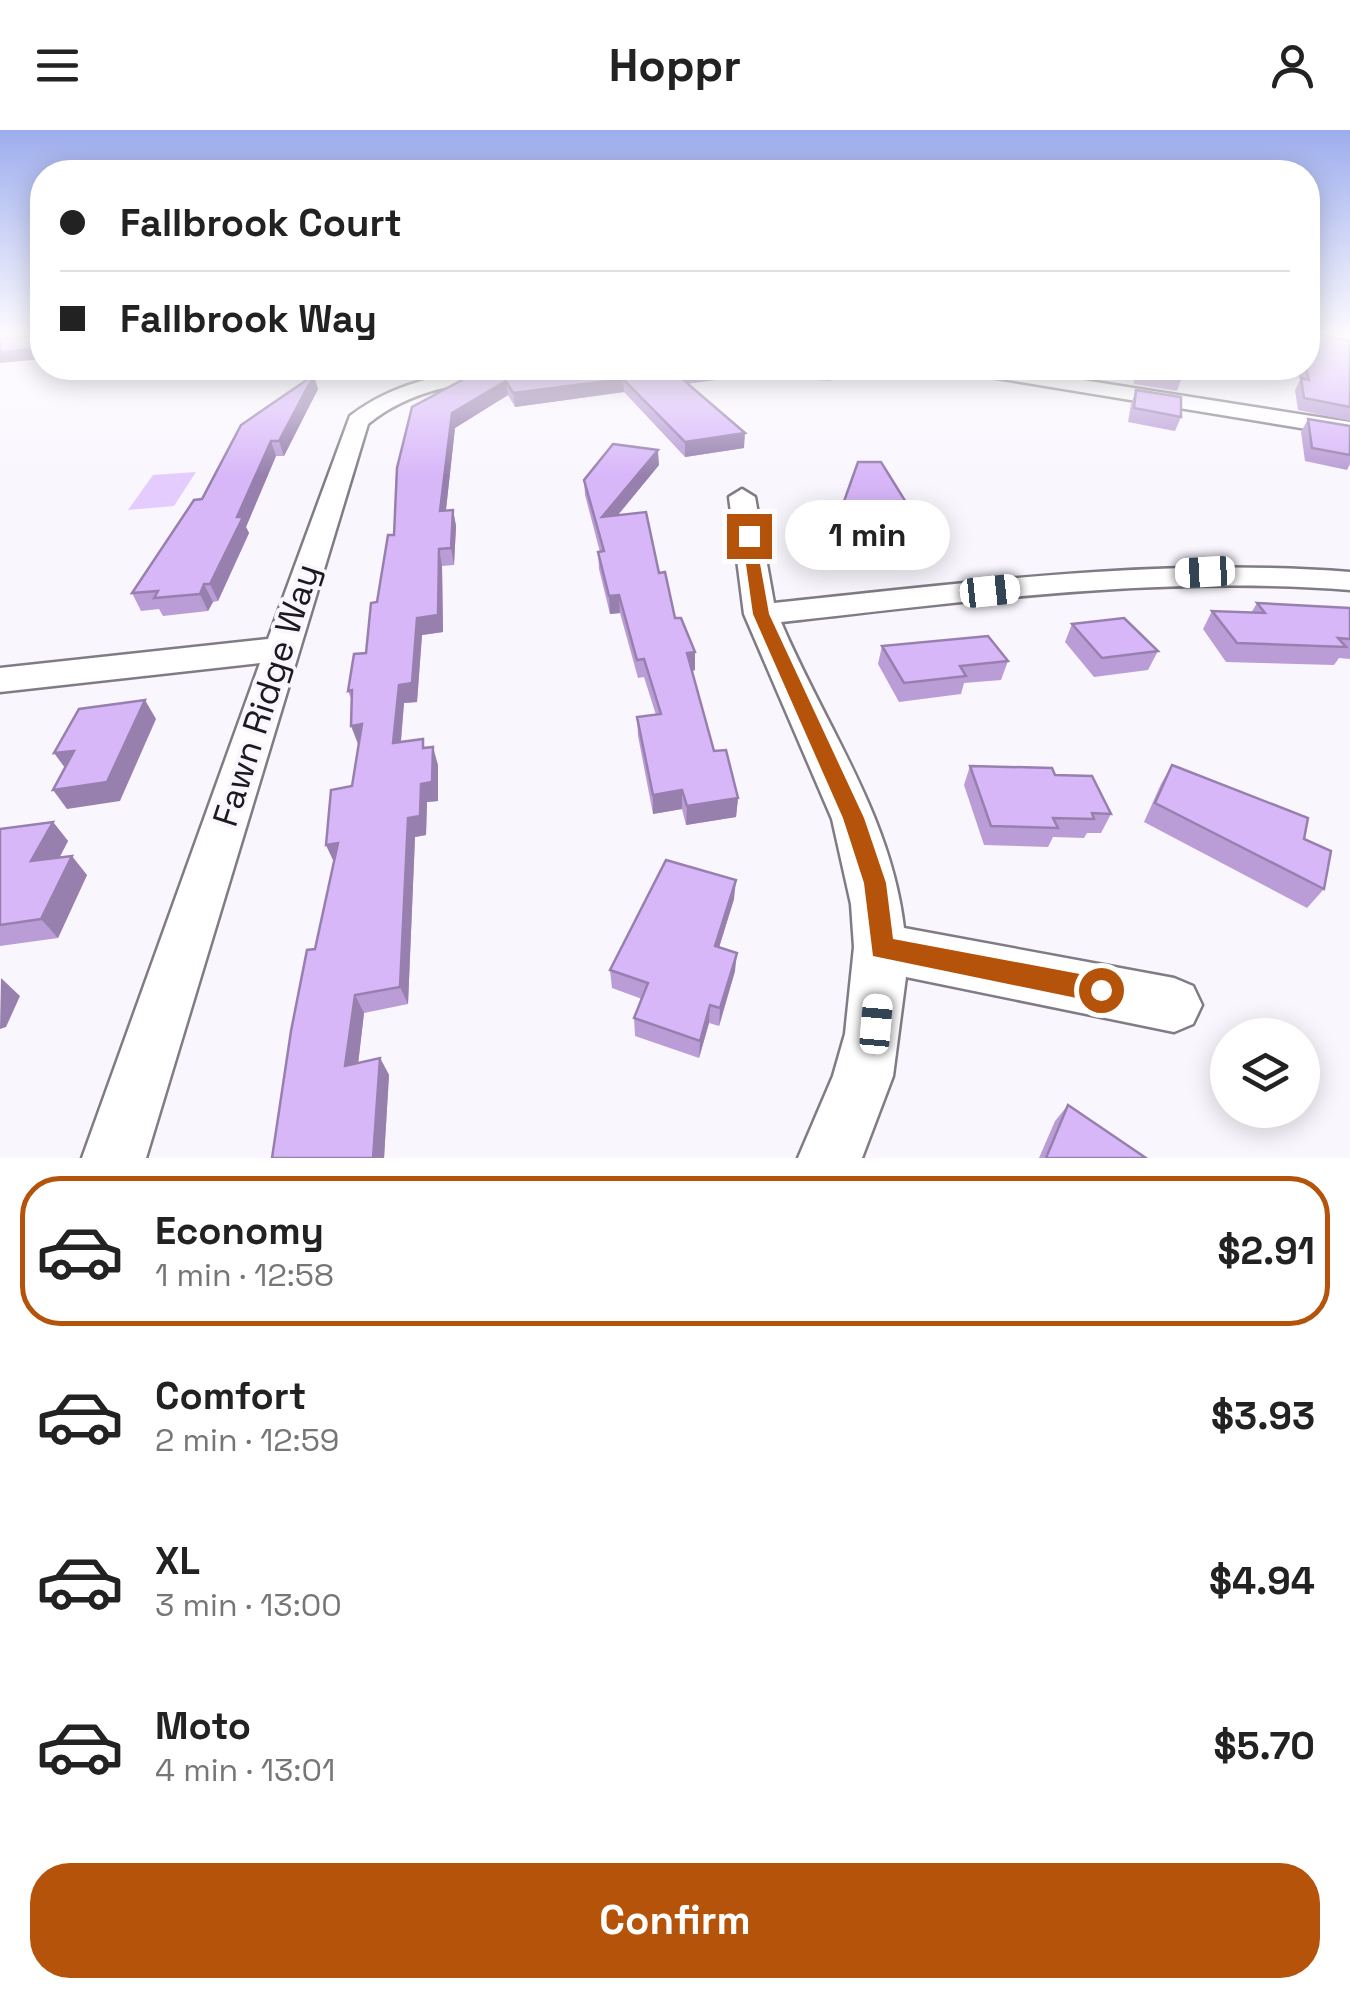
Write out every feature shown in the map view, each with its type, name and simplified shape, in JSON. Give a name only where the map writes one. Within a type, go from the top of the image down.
[{"type":"street","name":"Fawn Ridge Way","points":[[114,1158],[358,421],[378,405],[426,386],[460,381]]},
{"type":"street","points":[[1108,381],[1350,429]]},
{"type":"street","points":[[742,497],[761,614],[854,818],[875,883],[882,948],[876,1024],[851,1118],[830,1158]]},
{"type":"street","points":[[761,614],[1160,574],[1249,571],[1350,581]]},
{"type":"street","points":[[0,680],[281,648]]},
{"type":"street","points":[[882,948],[1174,1004]]},
{"type":"shaded area","points":[[196,472],[174,506],[128,510],[153,475]]},
{"type":"building","points":[[311,381],[279,441],[271,441],[237,517],[243,517],[210,584],[204,584],[200,594],[154,598],[158,591],[132,593],[194,500],[202,499],[241,425]]},
{"type":"building","points":[[460,381],[607,381],[513,393],[506,381],[452,413],[440,511],[453,510],[451,548],[439,549],[438,615],[417,618],[412,683],[399,685],[393,743],[423,739],[423,748],[433,747],[432,782],[421,784],[420,816],[408,818],[400,987],[355,995],[345,1066],[380,1058],[373,1158],[272,1158],[307,950],[315,949],[338,843],[326,845],[331,790],[352,786],[362,724],[351,726],[352,690],[348,691],[354,654],[366,653],[371,603],[377,602],[388,535],[394,535],[397,468],[412,407]]},
{"type":"building","points":[[625,381],[684,381],[745,433],[685,442]]},
{"type":"building","points":[[1301,381],[1350,381],[1350,407],[1304,398]]},
{"type":"building","points":[[1136,390],[1181,397],[1181,417],[1134,408]]},
{"type":"building","points":[[1308,419],[1350,426],[1350,455],[1312,448]]},
{"type":"building","points":[[613,444],[658,450],[602,517],[646,512],[659,573],[665,572],[675,618],[681,618],[695,652],[687,653],[714,751],[726,750],[738,798],[687,806],[682,790],[653,795],[637,717],[661,714],[644,659],[637,660],[619,595],[609,596],[598,552],[604,551],[584,480]]},
{"type":"building","points":[[858,462],[881,462],[909,507],[891,541],[873,537],[871,542],[832,535]]},
{"type":"building","points":[[1257,603],[1350,608],[1350,639],[1338,638],[1346,647],[1237,643],[1212,611],[1265,613]]},
{"type":"building","points":[[1124,618],[1158,651],[1102,658],[1072,624]]},
{"type":"building","points":[[988,636],[1008,661],[960,666],[966,676],[904,683],[882,646]]},
{"type":"building","points":[[145,700],[107,782],[53,790],[74,751],[54,753],[79,709]]},
{"type":"building","points":[[1172,765],[1308,818],[1304,839],[1331,851],[1324,889],[1155,803]]},
{"type":"building","points":[[970,766],[1052,768],[1055,775],[1092,776],[1111,814],[1092,813],[1094,819],[1053,818],[1058,828],[991,826]]},
{"type":"building","points":[[53,822],[31,861],[72,856],[41,919],[0,925],[0,829]]},
{"type":"building","points":[[666,860],[736,880],[715,946],[737,953],[720,1008],[710,1005],[700,1041],[634,1018],[648,983],[610,970]]},
{"type":"building","points":[[1068,1105],[1146,1158],[1046,1158]]},
{"type":"route","points":[[749,536],[761,614],[854,818],[875,883],[882,948],[1101,990]]}]
